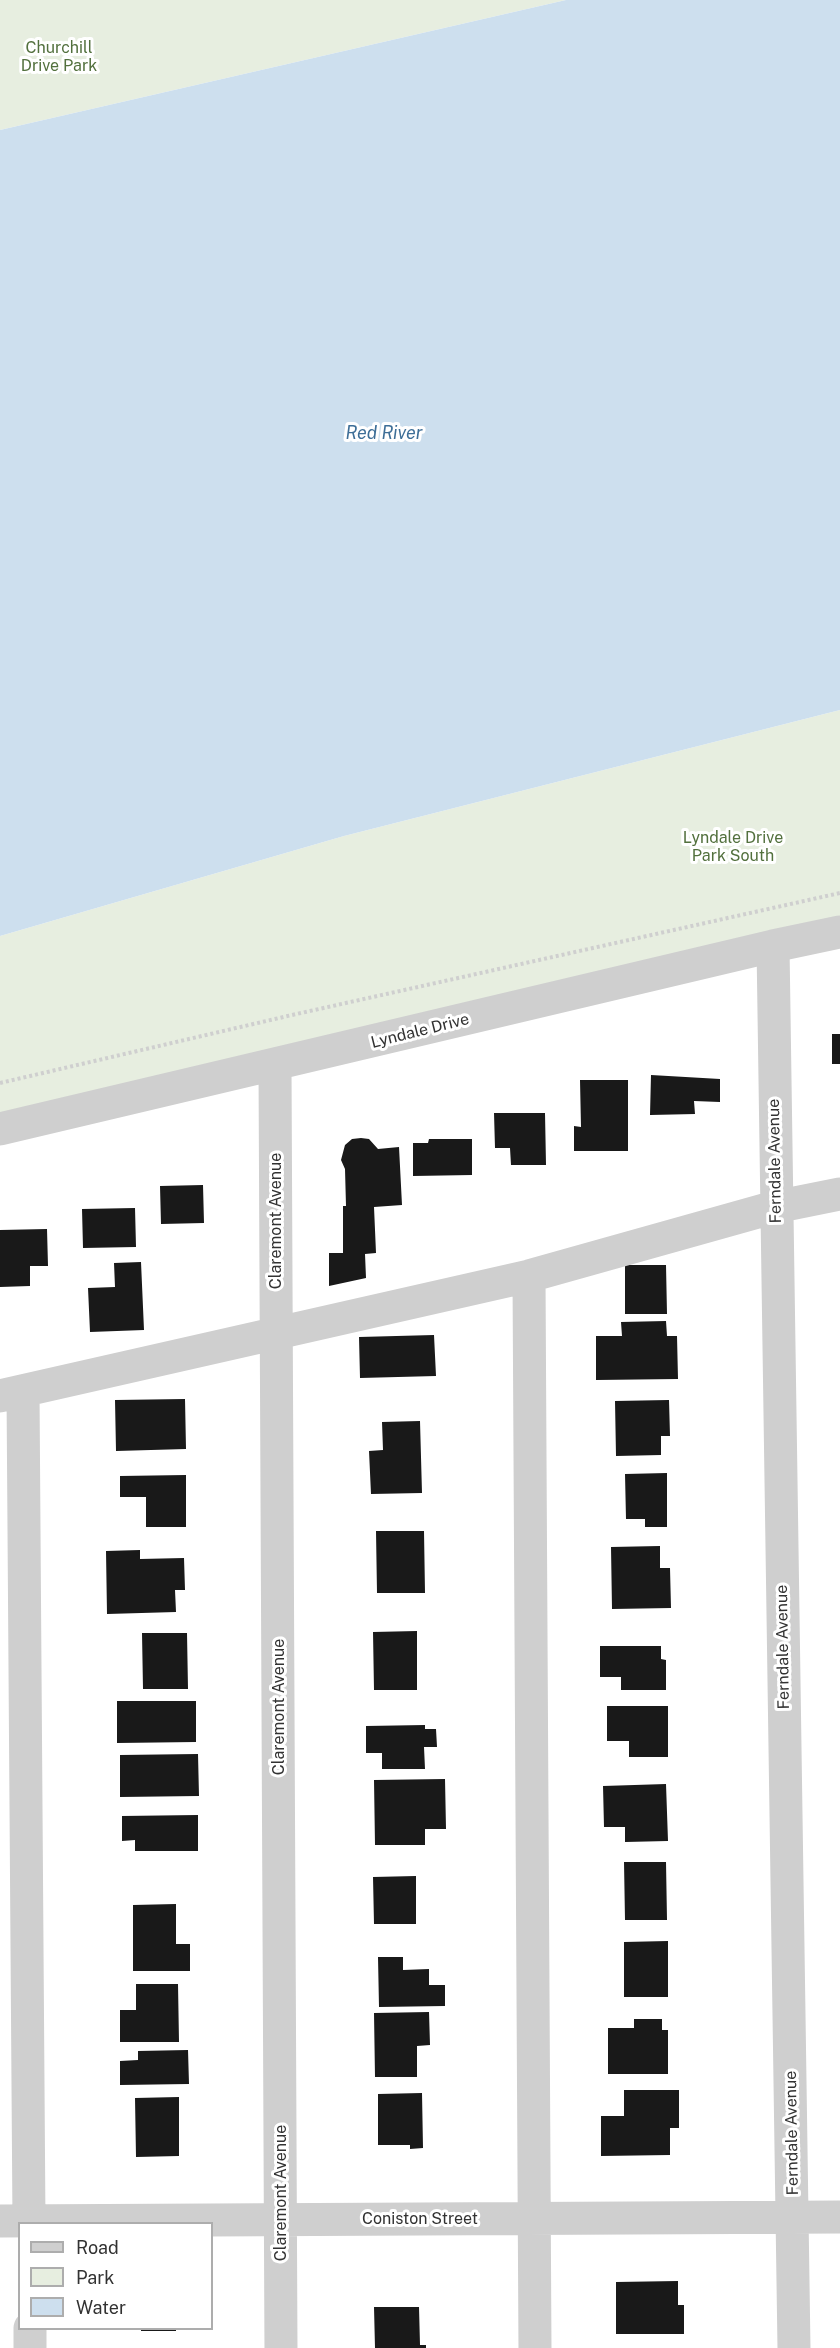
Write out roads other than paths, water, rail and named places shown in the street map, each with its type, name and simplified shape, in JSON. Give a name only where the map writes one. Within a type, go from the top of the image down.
[{"type":"street","name":"Lyndale Drive","points":[[0,1129],[840,932]]},
{"type":"street","name":"Ferndale Avenue","points":[[773,946],[794,2348]]},
{"type":"street","name":"Claremont Avenue","points":[[275,1066],[281,2348]]},
{"type":"street","points":[[20,2222],[12,1394],[529,1276],[776,1207],[840,1194]]},
{"type":"street","points":[[529,1276],[535,2348]]},
{"type":"street","name":"Coniston Street","points":[[20,2222],[840,2217]]},
{"type":"street","points":[[30,2330],[30,2348]]},
{"type":"water","name":"Red River","points":[[566,0],[840,0],[840,710],[344,836],[0,936],[0,130]]},
{"type":"park label","name":"Churchill Drive Park","points":[[59,57]]},
{"type":"park label","name":"Lyndale Drive Park South","points":[[733,847]]}]
